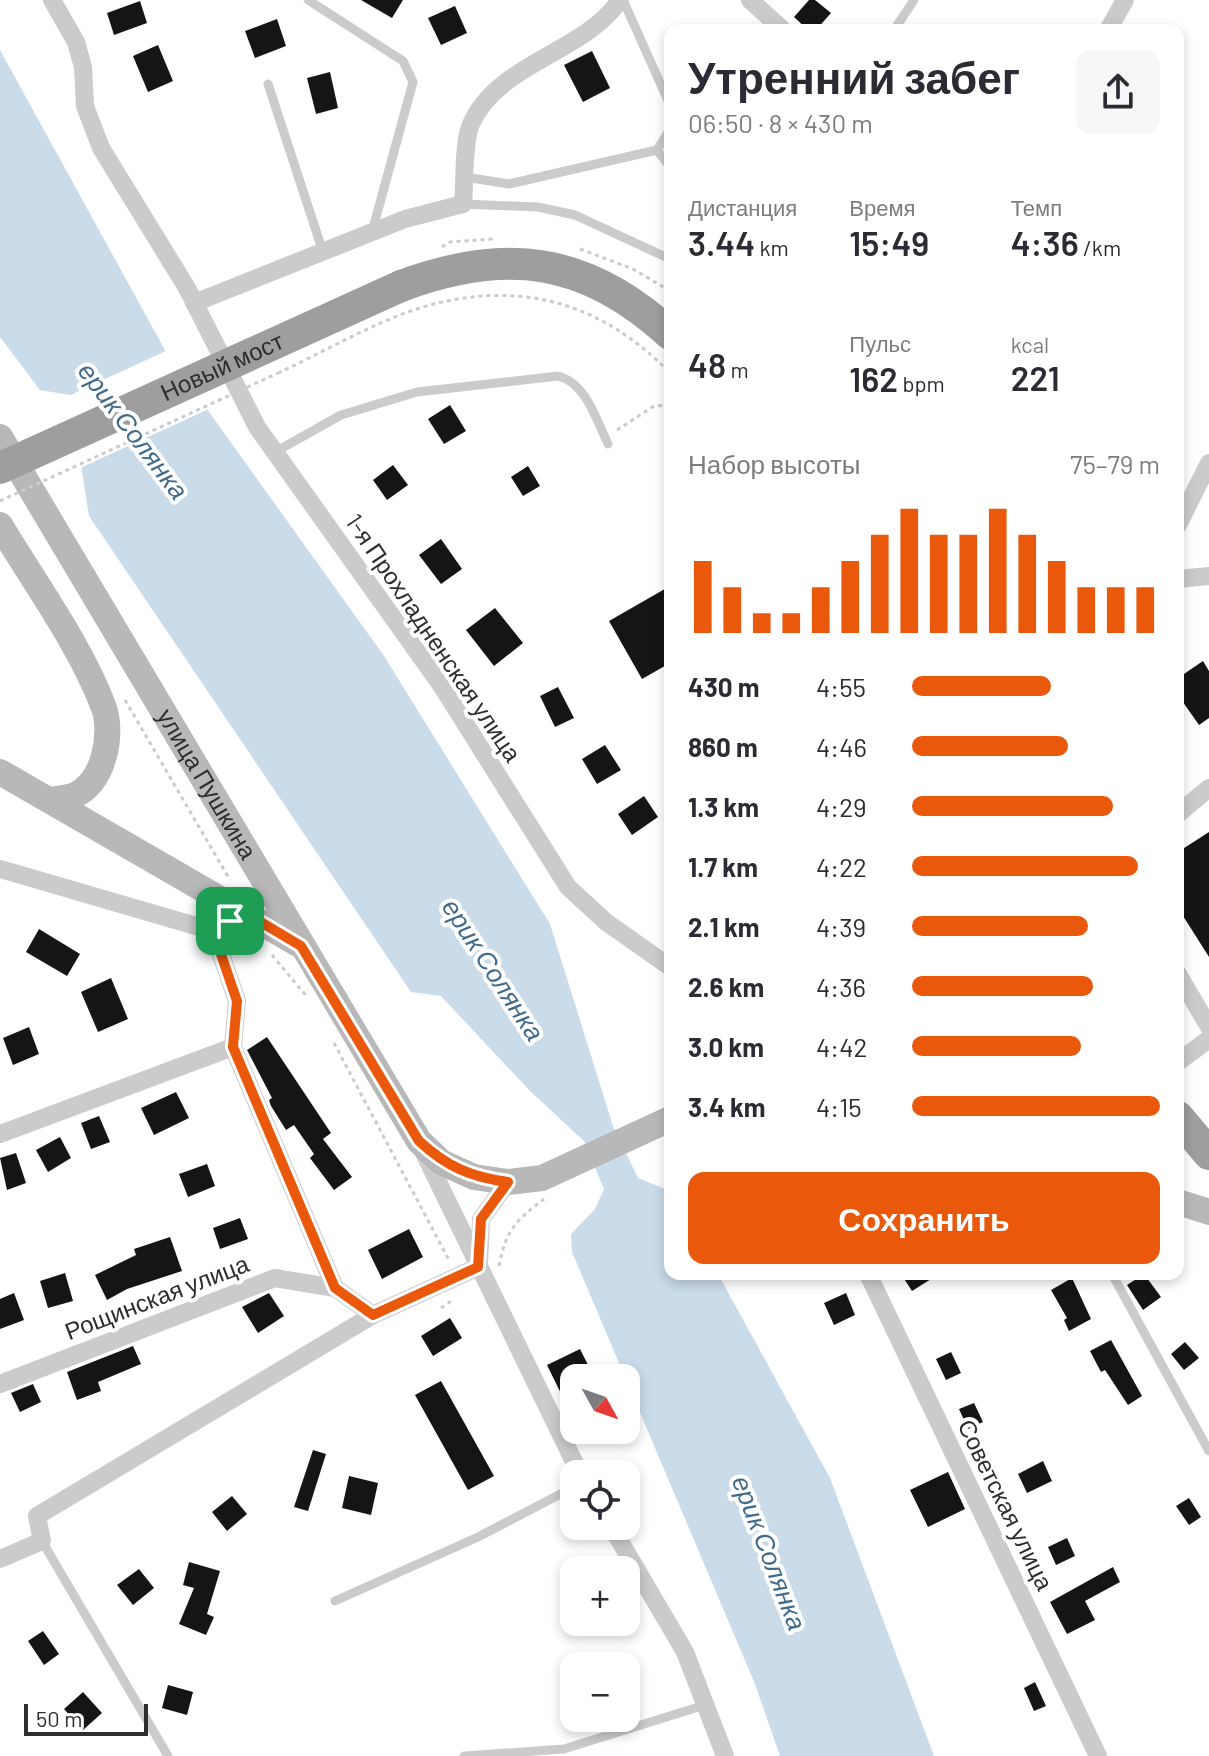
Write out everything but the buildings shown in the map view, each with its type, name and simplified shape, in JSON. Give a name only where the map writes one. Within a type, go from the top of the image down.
[{"type":"highway","name":"Новый мост","points":[[4,479],[401,286],[443,270],[494,262],[574,271],[645,311],[664,328]]},
{"type":"highway","points":[[1184,1124],[1209,1154]]},
{"type":"main road","name":"улица Пушкина","points":[[0,437],[419,1141],[441,1162],[474,1177],[508,1182],[542,1178],[664,1122]]},
{"type":"main road","points":[[8,514],[105,710],[108,750],[95,775],[77,794],[51,800]]},
{"type":"main road","points":[[0,772],[301,946]]},
{"type":"main road","points":[[1184,1204],[1209,1212]]},
{"type":"street","name":"1-я Прохладненская улица","points":[[52,0],[76,42],[83,67],[85,106],[101,148],[194,303],[248,412],[441,685],[568,887],[606,922],[664,963]]},
{"type":"street","points":[[194,303],[405,219],[463,204],[469,126],[489,98],[530,66],[609,17],[622,0]]},
{"type":"street","points":[[750,0],[776,24]]},
{"type":"street","points":[[1111,24],[1125,0]]},
{"type":"street","points":[[1184,513],[1209,463]]},
{"type":"street","points":[[1184,578],[1209,576]]},
{"type":"street","points":[[1184,809],[1209,788]]},
{"type":"street","points":[[1,868],[213,931],[230,921],[239,909]]},
{"type":"street","points":[[213,931],[237,1001],[233,1047],[335,1288]]},
{"type":"street","points":[[1184,984],[1209,1027]]},
{"type":"street","points":[[1184,1058],[1209,1039]]},
{"type":"street","points":[[0,1134],[233,1047]]},
{"type":"street","points":[[419,1141],[573,1460]]},
{"type":"street","points":[[478,1267],[481,1219],[508,1182]]},
{"type":"street","points":[[0,1559],[42,1541],[37,1516],[373,1315],[478,1267]]},
{"type":"street","name":"Рощинская улица","points":[[0,1384],[275,1278],[335,1288],[373,1315]]},
{"type":"street","name":"Советская улица","points":[[871,1280],[1098,1756]]},
{"type":"street","points":[[619,1540],[685,1652],[725,1756]]},
{"type":"lane","points":[[308,0],[403,61],[411,72],[413,82],[372,232]]},
{"type":"lane","points":[[622,0],[664,92]]},
{"type":"lane","points":[[898,24],[914,0]]},
{"type":"lane","points":[[268,84],[323,252]]},
{"type":"lane","points":[[465,177],[509,184],[657,150],[664,139]]},
{"type":"lane","points":[[657,150],[664,159]]},
{"type":"lane","points":[[463,204],[538,207],[575,215],[664,256]]},
{"type":"lane","points":[[275,452],[341,415],[417,392],[558,376],[573,380],[578,386],[606,441]]},
{"type":"lane","points":[[1115,1280],[1209,1451]]},
{"type":"lane","points":[[335,1601],[478,1537],[560,1494]]},
{"type":"lane","points":[[42,1541],[168,1756]]},
{"type":"lane","points":[[464,1756],[564,1749],[705,1705]]},
{"type":"path","points":[[0,501],[421,308],[494,296],[536,297],[574,306],[611,323],[649,351],[664,367]]},
{"type":"path","points":[[606,441],[654,406],[664,405]]},
{"type":"path","points":[[4,479],[8,514]]},
{"type":"path","points":[[120,691],[232,882]]},
{"type":"path","points":[[270,953],[316,1008]]},
{"type":"path","points":[[331,1037],[457,1277]]},
{"type":"path","points":[[499,1266],[502,1245],[510,1228],[550,1195]]},
{"type":"water","name":"ерик Солянка","points":[[0,50],[166,352],[384,656],[550,924],[613,1126],[638,1178],[664,1189],[664,1280],[721,1280],[830,1478],[934,1756],[780,1756],[755,1684],[640,1413],[640,1364],[619,1364],[572,1252],[571,1234],[595,1209],[604,1189],[584,1141],[530,1091],[441,996],[411,992],[89,516],[70,395],[40,390],[0,337]]},
{"type":"pier","points":[[170,349],[211,408],[80,468],[64,398]]},
{"type":"route","points":[[239,909],[301,946],[419,1141],[441,1162],[474,1177],[508,1182],[481,1219],[478,1267],[373,1315],[335,1288],[233,1047],[237,1001],[213,931],[230,921],[239,909]]}]
